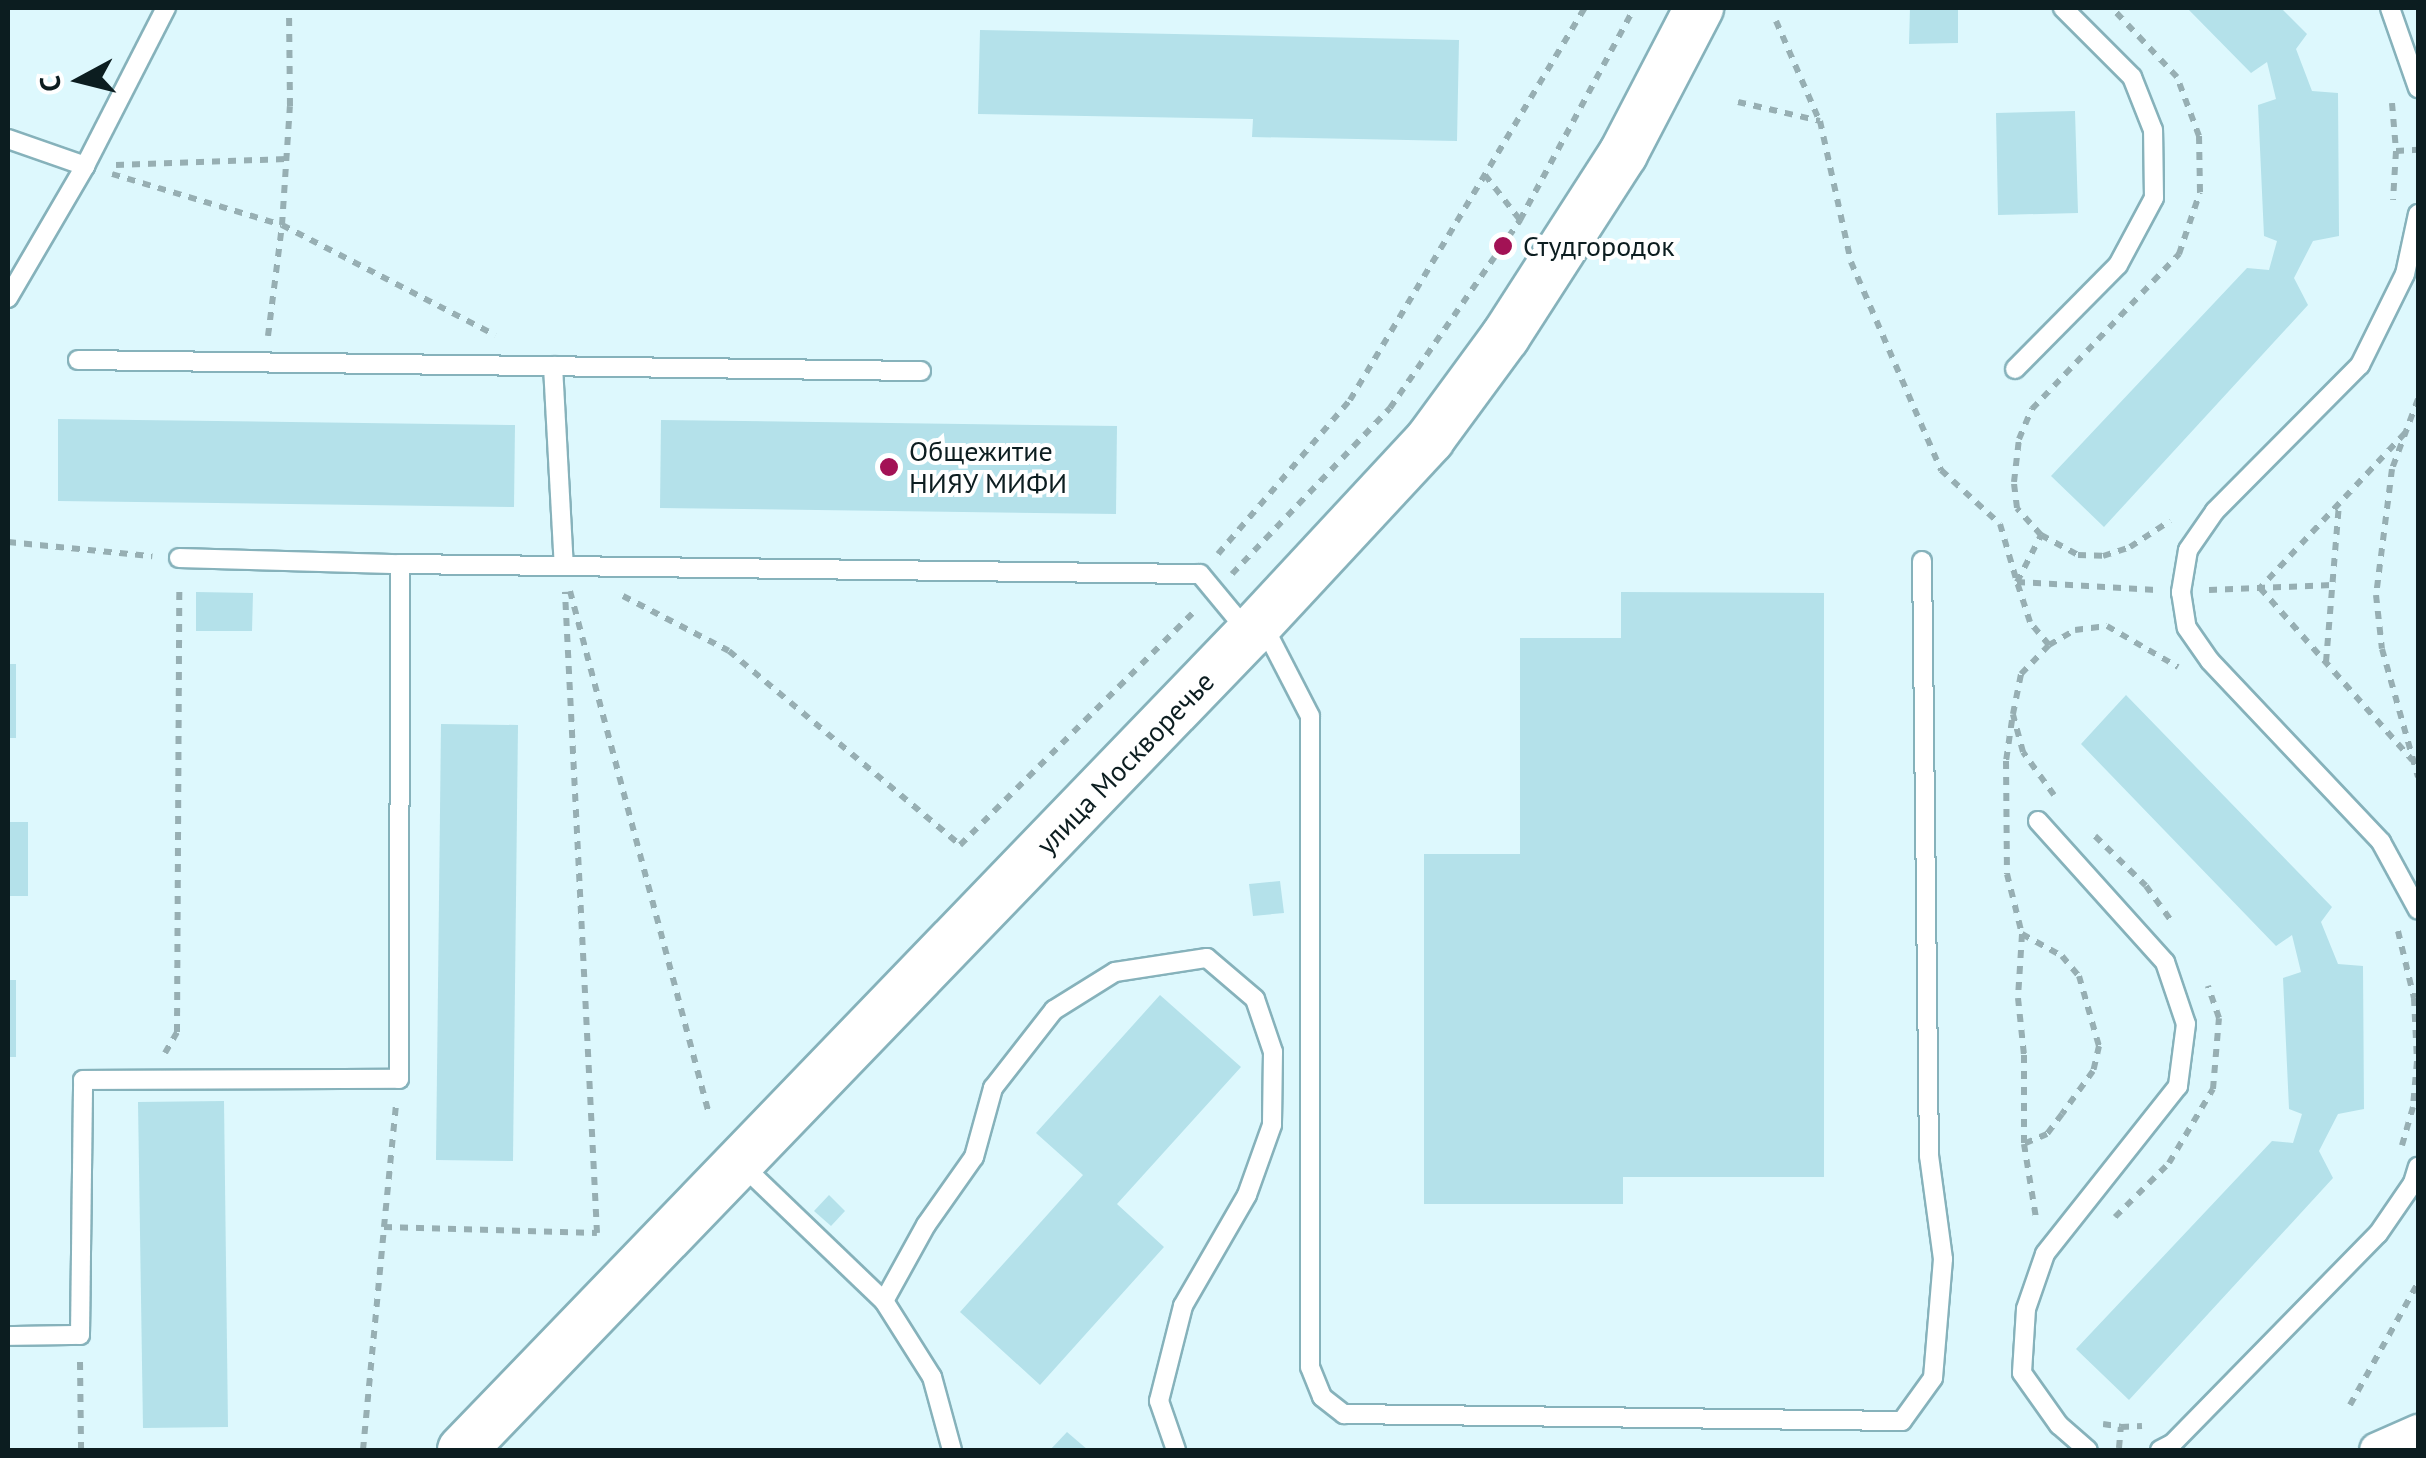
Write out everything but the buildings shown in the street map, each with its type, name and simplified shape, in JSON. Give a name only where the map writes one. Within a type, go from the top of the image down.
[{"type":"main road","name":"улица Москворечье","points":[[462,1450],[1255,627],[1448,418],[1623,154],[1699,8]]},
{"type":"street","points":[[2378,1450],[2418,1432]]},
{"type":"lane","points":[[8,298],[85,166],[166,8]]},
{"type":"lane","points":[[2016,369],[2118,265],[2154,198],[2153,130],[2132,76],[2063,8]]},
{"type":"lane","points":[[2390,8],[2418,88]]},
{"type":"lane","points":[[8,139],[85,166]]},
{"type":"lane","points":[[2418,214],[2405,274],[2360,365],[2214,512],[2188,550],[2181,592],[2187,628],[2210,661],[2381,842],[2418,910]]},
{"type":"lane","points":[[78,360],[921,370]]},
{"type":"lane","points":[[553,366],[564,566]]},
{"type":"lane","points":[[179,558],[1200,574],[1255,627],[1310,716],[1310,1368],[1322,1397],[1344,1414],[1902,1422],[1933,1378],[1942,1259],[1928,1156],[1922,561]]},
{"type":"lane","points":[[8,1336],[80,1335],[83,1080],[399,1079],[400,564]]},
{"type":"lane","points":[[2038,821],[2165,962],[2186,1024],[2178,1086],[2045,1254],[2026,1309],[2022,1373],[2059,1425],[2088,1450]]},
{"type":"lane","points":[[884,1301],[926,1224],[974,1157],[993,1088],[1054,1010],[1115,972],[1206,958],[1255,1000],[1273,1052],[1272,1125],[1247,1195],[1183,1306],[1159,1401],[1176,1450]]},
{"type":"lane","points":[[739,1161],[884,1301],[932,1377],[952,1450]]},
{"type":"lane","points":[[2160,1450],[2172,1444],[2378,1234],[2418,1167]]},
{"type":"path","points":[[264,362],[282,225],[289,8]]},
{"type":"path","points":[[1200,574],[1350,400],[1586,8]]},
{"type":"path","points":[[564,566],[729,651],[960,845],[1216,591],[1390,408],[1520,220],[1634,8]]},
{"type":"path","points":[[2112,8],[2177,77],[2199,136],[2200,192],[2179,254],[2032,409],[2020,439],[2014,482],[2017,508],[2041,534],[2078,555],[2102,556],[2156,533],[2178,516]]},
{"type":"path","points":[[1776,21],[1820,121],[1850,262],[1941,470],[2000,524],[2030,622],[2049,645]]},
{"type":"path","points":[[2391,95],[2396,150],[2392,212]]},
{"type":"path","points":[[1738,102],[1820,121]]},
{"type":"path","points":[[2396,150],[2418,150]]},
{"type":"path","points":[[85,166],[286,159]]},
{"type":"path","points":[[85,166],[282,225],[553,366]]},
{"type":"path","points":[[1485,175],[1520,220]]},
{"type":"path","points":[[2418,399],[2392,469],[2376,594],[2382,649],[2418,777]]},
{"type":"path","points":[[2260,588],[2405,433]]},
{"type":"path","points":[[2326,663],[2339,503]]},
{"type":"path","points":[[2018,582],[2041,534]]},
{"type":"path","points":[[8,542],[179,558],[177,1032],[149,1080]]},
{"type":"path","points":[[564,566],[709,1114]]},
{"type":"path","points":[[384,1227],[597,1233],[564,566]]},
{"type":"path","points":[[2018,582],[2181,592],[2332,586]]},
{"type":"path","points":[[2260,588],[2412,760]]},
{"type":"path","points":[[2045,1254],[2026,1176],[2024,1055],[2018,998],[2022,934],[2007,874],[2006,761],[2020,674],[2049,645],[2075,630],[2107,626],[2184,671]]},
{"type":"path","points":[[2013,714],[2024,752],[2040,782],[2066,808]]},
{"type":"path","points":[[2093,834],[2146,886],[2176,928]]},
{"type":"path","points":[[2393,1161],[2413,1107],[2418,1061],[2414,998],[2394,915]]},
{"type":"path","points":[[2022,934],[2062,956],[2079,976],[2098,1046],[2093,1071],[2047,1134],[2024,1144]]},
{"type":"path","points":[[2100,1231],[2169,1164],[2213,1089],[2220,1018],[2202,972]]},
{"type":"path","points":[[363,1450],[399,1079]]},
{"type":"path","points":[[2350,1406],[2418,1282]]},
{"type":"path","points":[[80,1335],[81,1450]]},
{"type":"path","points":[[2086,1416],[2121,1427],[2149,1423]]},
{"type":"path","points":[[2118,1450],[2121,1427]]},
{"type":"place","name":"Студгородок","points":[[1503,246]]},
{"type":"place","name":"Общежитие НИЯУ МИФИ","points":[[889,467]]}]
